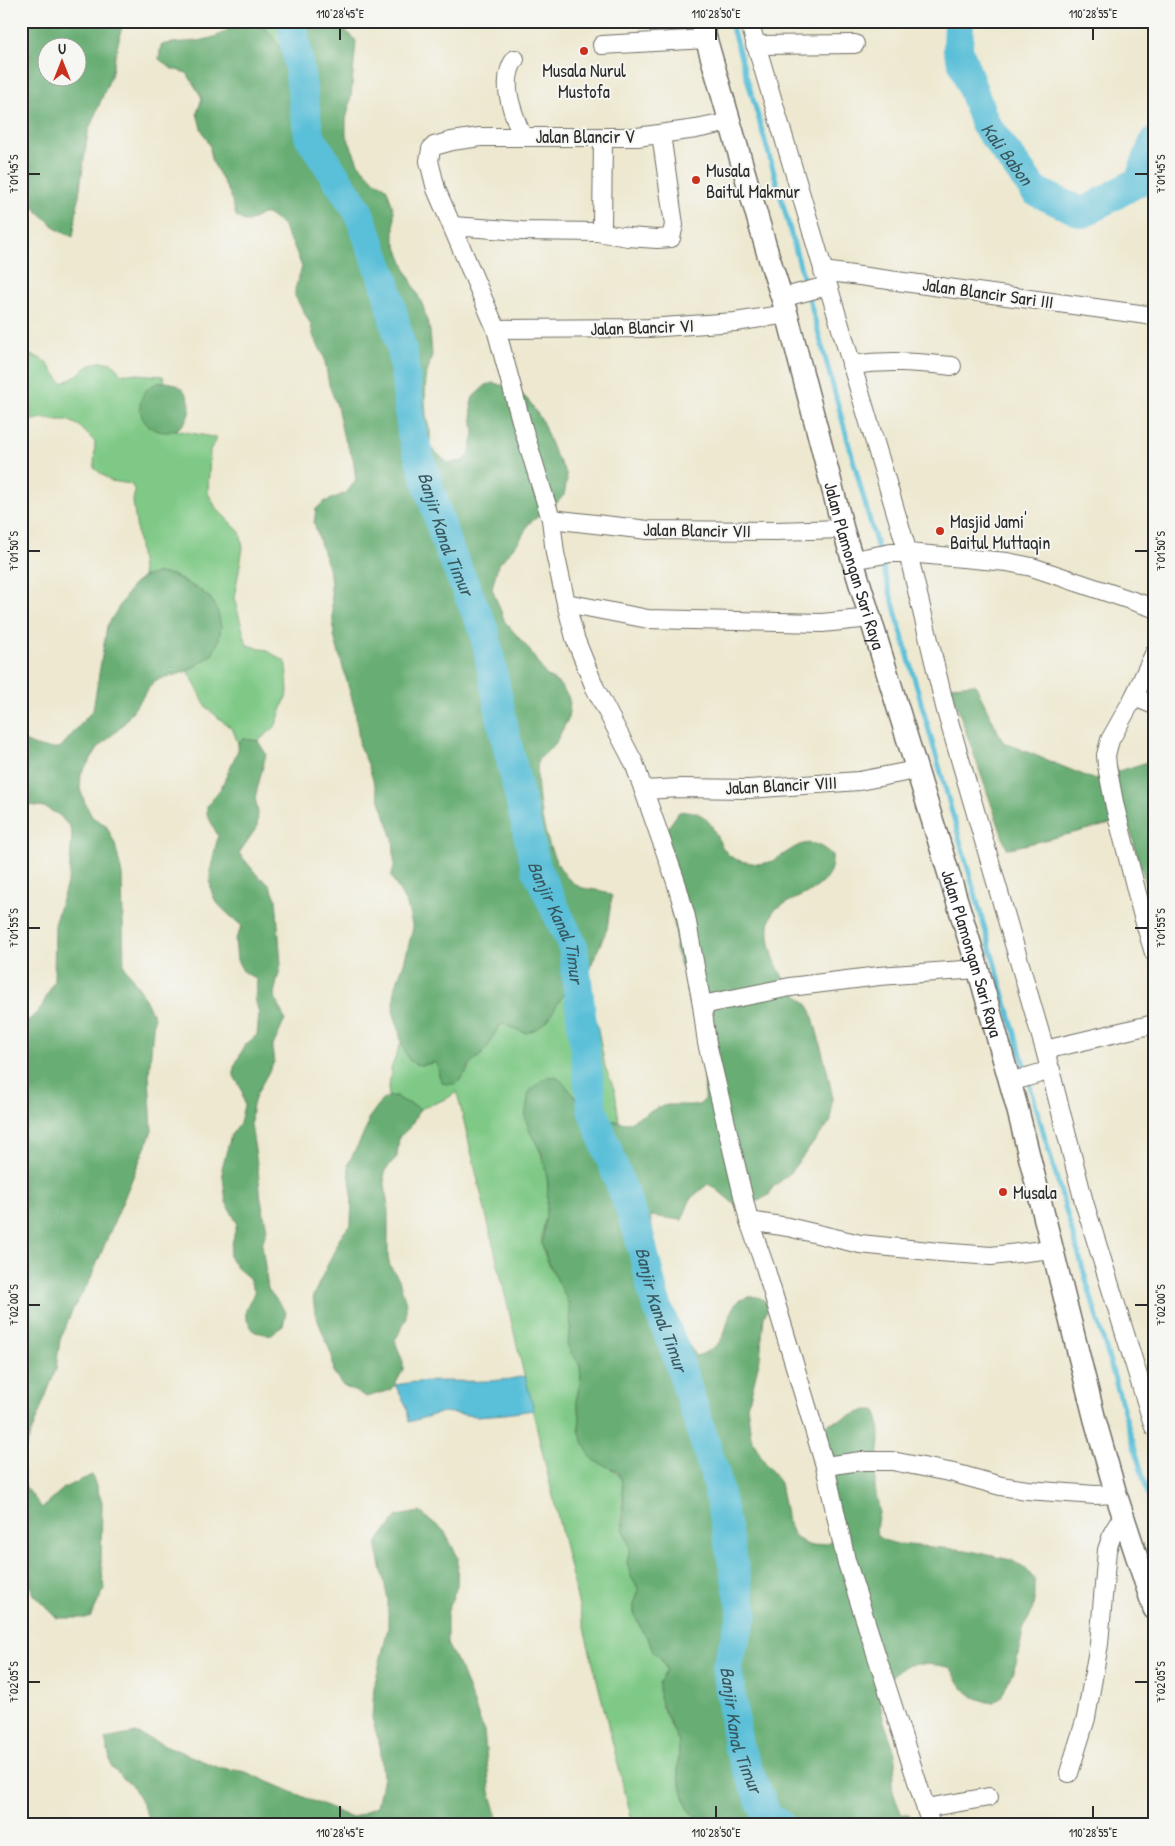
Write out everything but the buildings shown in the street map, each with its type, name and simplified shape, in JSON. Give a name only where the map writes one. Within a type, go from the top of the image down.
[{"type":"street","points":[[749,21],[821,282],[851,365],[900,553],[1045,1050]]},
{"type":"street","points":[[602,45],[704,30]]},
{"type":"street","name":"Jalan Plamongan Sari Raya","points":[[704,30],[730,122],[786,302],[843,529],[859,559],[871,618],[916,770],[978,969],[1028,1077],[1017,1107],[1095,1420],[1116,1494],[1154,1608]]},
{"type":"street","points":[[755,45],[855,44]]},
{"type":"street","points":[[515,60],[509,72],[508,88],[511,108],[522,136]]},
{"type":"street","name":"Jalan Blancir V","points":[[453,226],[436,190],[430,170],[431,149],[439,144],[480,137],[637,137],[730,122]]},
{"type":"street","points":[[661,134],[674,225],[671,238],[628,237],[598,232],[521,231],[453,226],[496,329],[551,520],[566,603],[575,638],[595,688],[629,752],[676,882],[686,917],[707,1043],[749,1222],[765,1267],[825,1466],[846,1560],[931,1825]]},
{"type":"street","points":[[598,232],[602,228],[603,138]]},
{"type":"street","name":"Jalan Blancir VI","points":[[496,329],[648,328],[735,322],[786,302],[821,282]]},
{"type":"street","name":"Jalan Blancir Sari III","points":[[821,282],[1154,316]]},
{"type":"street","points":[[851,365],[880,361],[901,361],[952,366]]},
{"type":"street","name":"Jalan Blancir VII","points":[[551,520],[648,530],[776,531],[843,529]]},
{"type":"street","points":[[859,559],[900,553],[1007,562],[1032,567],[1154,608]]},
{"type":"street","points":[[566,603],[648,619],[822,623],[871,618]]},
{"type":"street","points":[[1154,654],[1134,697],[1110,740],[1106,755],[1115,807],[1142,914],[1154,953]]},
{"type":"street","points":[[1134,697],[1154,704]]},
{"type":"street","name":"Jalan Blancir VIII","points":[[644,790],[680,788],[749,789],[859,781],[916,770]]},
{"type":"street","points":[[702,1005],[790,987],[879,976],[978,969]]},
{"type":"street","points":[[1154,1024],[1045,1050],[1028,1077],[1084,1202],[1154,1427]]},
{"type":"street","points":[[749,1222],[788,1228],[860,1244],[938,1252],[991,1256],[1052,1249]]},
{"type":"street","points":[[825,1466],[861,1461],[892,1461],[1027,1490],[1095,1495],[1116,1494]]},
{"type":"street","points":[[1069,1773],[1086,1718],[1099,1644],[1107,1550],[1113,1532],[1123,1516]]},
{"type":"street","points":[[926,1808],[989,1797]]},
{"type":"green space","points":[[21,21],[123,21],[111,76],[88,132],[73,237],[58,230],[34,208],[21,204]]},
{"type":"green space","points":[[250,21],[315,21],[316,26],[280,49],[268,32],[260,25]]},
{"type":"green space","points":[[250,21],[268,31],[280,48],[315,26],[323,24],[339,27],[349,33],[356,41],[346,134],[358,163],[375,181],[387,189],[394,211],[394,239],[423,306],[430,331],[432,355],[426,377],[425,400],[426,416],[430,431],[430,447],[448,463],[463,461],[469,456],[474,434],[471,404],[473,397],[486,385],[494,383],[517,390],[529,401],[542,421],[554,452],[566,473],[567,480],[564,495],[554,506],[529,523],[520,540],[498,565],[492,588],[505,622],[528,648],[545,674],[559,684],[568,696],[570,704],[568,719],[555,744],[538,760],[537,774],[540,809],[550,846],[566,876],[576,885],[603,891],[612,896],[607,929],[585,979],[566,990],[548,1020],[536,1029],[526,1033],[502,1024],[485,1051],[470,1065],[459,1081],[452,1084],[442,1083],[436,1062],[422,1065],[415,1064],[409,1060],[401,1042],[393,1011],[395,988],[413,928],[407,905],[391,876],[394,868],[393,839],[367,762],[360,748],[355,710],[334,636],[330,574],[314,523],[316,509],[324,502],[346,493],[356,480],[353,458],[343,435],[337,406],[329,385],[324,356],[314,338],[310,323],[295,296],[295,289],[302,267],[284,226],[267,214],[262,214],[249,222],[236,216],[230,194],[211,159],[210,146],[201,128],[197,113],[202,98],[187,73],[172,69],[159,59],[161,45],[205,40],[239,24]]},
{"type":"green space","points":[[21,355],[29,355],[46,362],[62,383],[76,376],[87,367],[99,362],[115,365],[121,374],[163,376],[165,382],[157,383],[167,432],[176,430],[217,438],[210,450],[208,493],[216,508],[240,532],[243,548],[234,598],[247,645],[266,650],[286,662],[288,692],[275,727],[258,741],[243,739],[238,744],[233,730],[207,708],[188,671],[212,655],[218,642],[221,627],[211,599],[200,590],[172,575],[158,573],[143,577],[133,501],[135,491],[131,484],[111,481],[94,468],[95,442],[78,425],[67,420],[21,418]]},
{"type":"green space","points":[[160,382],[170,382],[183,389],[190,402],[190,412],[183,425],[170,432],[160,432],[151,428],[144,421],[140,412],[140,402],[144,393],[151,386]]},
{"type":"green space","points":[[158,573],[172,575],[211,599],[218,612],[221,627],[218,642],[212,655],[188,671],[154,681],[122,726],[98,748],[81,774],[80,789],[85,803],[92,817],[106,825],[115,844],[122,875],[124,966],[141,991],[154,1017],[149,1075],[152,1131],[90,1280],[73,1309],[60,1340],[56,1369],[22,1457],[25,1486],[42,1508],[64,1488],[92,1475],[102,1502],[101,1561],[104,1590],[90,1618],[57,1618],[35,1596],[21,1570],[21,1020],[29,1020],[41,1008],[54,981],[55,921],[69,877],[72,835],[70,827],[59,815],[44,807],[21,804],[21,739],[41,747],[61,747],[93,710],[107,626],[132,586],[143,577]]},
{"type":"green space","points":[[975,684],[1003,742],[1093,779],[1154,760],[1154,911],[1127,820],[1007,849],[950,686]]},
{"type":"green space","points":[[243,739],[258,741],[266,754],[255,798],[258,812],[257,827],[239,853],[258,876],[269,884],[276,898],[281,964],[274,994],[285,1020],[272,1048],[274,1062],[256,1095],[252,1109],[251,1124],[261,1200],[267,1229],[262,1244],[268,1289],[286,1312],[283,1326],[270,1335],[255,1332],[246,1317],[246,1309],[255,1293],[249,1278],[237,1268],[229,1256],[237,1223],[226,1202],[222,1168],[231,1135],[240,1123],[244,1105],[242,1090],[234,1076],[234,1067],[245,1045],[257,1035],[259,1014],[255,998],[257,980],[243,971],[237,960],[235,940],[242,926],[219,905],[211,890],[212,862],[218,836],[207,814],[207,806],[221,788],[238,750],[238,744]]},
{"type":"green space","points":[[687,811],[704,817],[727,853],[738,860],[764,863],[774,860],[800,845],[810,843],[820,846],[832,855],[828,876],[821,884],[774,910],[770,919],[769,939],[771,950],[784,979],[805,1002],[812,1013],[832,1094],[831,1121],[788,1175],[772,1188],[769,1195],[747,1205],[733,1203],[708,1184],[691,1198],[682,1220],[650,1216],[666,1298],[675,1325],[696,1356],[711,1349],[720,1341],[725,1332],[730,1313],[736,1303],[749,1297],[754,1297],[761,1298],[767,1303],[760,1358],[747,1405],[751,1437],[762,1458],[780,1483],[787,1520],[793,1534],[805,1544],[812,1546],[828,1543],[834,1537],[818,1432],[830,1423],[867,1410],[875,1410],[880,1427],[875,1481],[879,1512],[876,1527],[877,1536],[897,1544],[966,1550],[1011,1560],[1025,1568],[1035,1580],[1032,1612],[1024,1627],[1016,1664],[1001,1698],[994,1702],[987,1702],[974,1697],[962,1687],[950,1668],[938,1665],[916,1664],[903,1667],[894,1674],[883,1691],[880,1700],[882,1714],[896,1759],[892,1781],[894,1794],[902,1815],[909,1815],[920,1825],[703,1825],[688,1808],[678,1772],[679,1742],[659,1698],[659,1683],[667,1669],[659,1656],[653,1652],[648,1638],[643,1633],[634,1613],[634,1605],[639,1590],[631,1577],[627,1563],[630,1548],[623,1528],[624,1500],[621,1478],[617,1471],[595,1461],[589,1455],[579,1429],[580,1415],[576,1401],[581,1379],[580,1365],[567,1344],[571,1329],[569,1304],[547,1259],[542,1244],[548,1183],[542,1153],[530,1132],[525,1117],[529,1092],[541,1081],[548,1077],[556,1076],[586,1112],[611,1121],[627,1123],[659,1107],[667,1105],[699,1105],[705,1099],[703,1040],[695,1003],[675,949],[676,934],[670,898],[664,833],[679,812]]},
{"type":"green space","points":[[585,979],[598,1029],[605,1067],[615,1091],[619,1121],[596,1117],[589,1112],[556,1076],[530,1132],[540,1151],[546,1171],[548,1192],[542,1243],[547,1259],[562,1287],[570,1313],[571,1322],[567,1344],[580,1365],[581,1379],[576,1401],[580,1415],[579,1429],[621,1480],[623,1487],[623,1528],[630,1544],[628,1557],[630,1570],[639,1590],[634,1605],[634,1613],[643,1633],[648,1638],[653,1652],[659,1656],[667,1670],[663,1676],[661,1705],[679,1742],[678,1772],[685,1801],[688,1808],[703,1825],[633,1825],[587,1640],[457,1092],[446,1099],[420,1109],[396,1096],[388,1097],[391,1069],[401,1042],[407,1055],[413,1062],[422,1065],[436,1062],[439,1069],[439,1077],[466,1073],[502,1024],[526,1033],[559,1000],[566,990]]},
{"type":"green space","points":[[396,1096],[420,1109],[410,1127],[399,1137],[397,1157],[386,1169],[384,1177],[388,1207],[388,1258],[390,1266],[399,1279],[406,1304],[406,1319],[395,1341],[403,1362],[403,1370],[390,1390],[367,1397],[343,1386],[334,1373],[332,1356],[315,1313],[313,1296],[341,1236],[351,1224],[352,1195],[348,1164],[367,1127],[368,1119],[382,1100]]},
{"type":"green space","points":[[420,1512],[444,1531],[458,1557],[457,1586],[447,1613],[447,1644],[461,1670],[484,1731],[490,1791],[500,1825],[152,1825],[134,1788],[112,1768],[105,1739],[136,1733],[217,1767],[246,1772],[352,1818],[377,1806],[383,1777],[380,1746],[372,1718],[374,1687],[388,1628],[388,1599],[376,1544],[397,1516]]},
{"type":"water","points":[[525,1376],[534,1410],[476,1416],[443,1412],[409,1422],[407,1407],[395,1385],[427,1381],[493,1381]]},
{"type":"waterway","name":"Banjir Kanal Timur","points":[[292,21],[309,136],[358,211],[385,283],[403,355],[412,433],[447,545],[484,630],[504,730],[536,868],[573,947],[592,1109],[638,1231],[655,1301],[676,1353],[715,1474],[743,1613],[727,1666],[738,1746],[767,1816],[780,1825]]},
{"type":"waterway","points":[[730,21],[786,215],[978,905],[1154,1515]]},
{"type":"waterway","name":"Kali Babon","points":[[959,21],[958,49],[985,124],[1035,191],[1083,213],[1139,181],[1154,142]]},
{"type":"place","name":"Musala Nurul Mustofa","points":[[584,51]]},
{"type":"place","name":"Musala Baitul Makmur","points":[[696,180]]},
{"type":"place","name":"Masjid Jami' Baitul Muttaqin","points":[[940,531]]},
{"type":"place","name":"Musala","points":[[1003,1192]]}]
